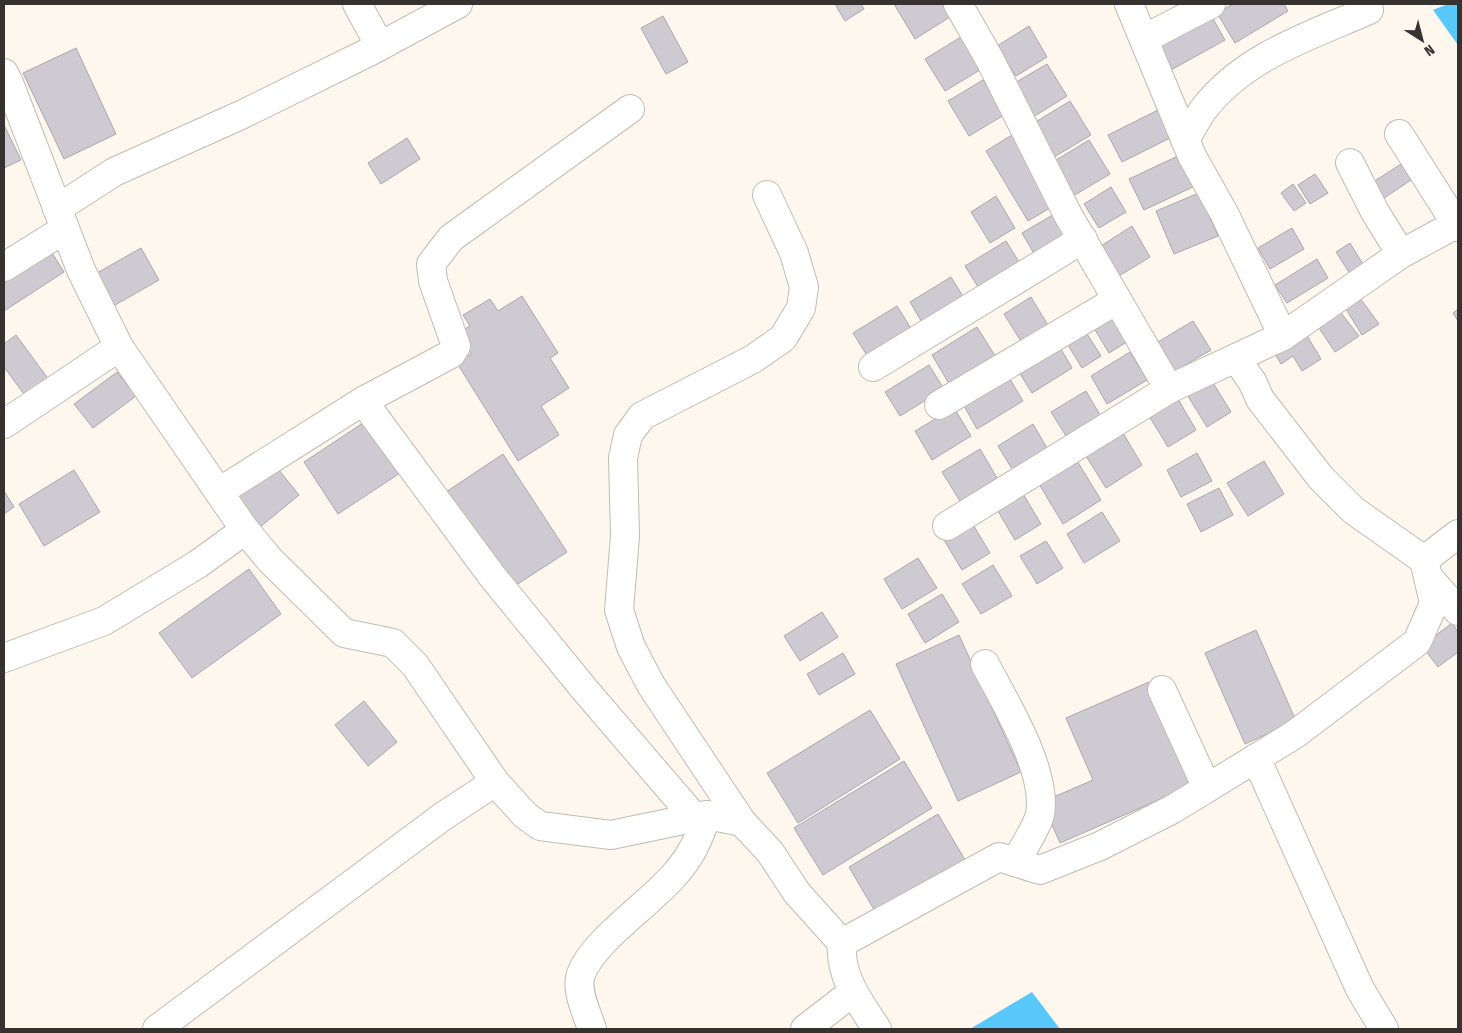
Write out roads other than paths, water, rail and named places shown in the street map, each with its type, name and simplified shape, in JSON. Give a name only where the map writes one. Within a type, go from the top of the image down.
[{"type":"street","points":[[357,4],[380,46]]},
{"type":"street","points":[[4,267],[114,172],[241,115],[380,46],[458,4]]},
{"type":"street","points":[[958,4],[990,60],[1047,175],[1169,389]]},
{"type":"street","points":[[1129,4],[1185,140],[1224,212],[1283,336]]},
{"type":"street","points":[[1144,39],[1211,4]]},
{"type":"street","points":[[1185,140],[1203,110],[1229,82],[1255,62],[1369,10]]},
{"type":"street","points":[[4,74],[81,270],[119,347],[245,530],[270,560],[344,632],[393,643],[415,665],[495,782],[525,815],[540,826],[611,835],[700,816],[742,822]]},
{"type":"street","points":[[219,492],[363,401],[451,354],[456,346],[433,281],[431,264],[451,238],[630,110]]},
{"type":"street","points":[[947,526],[1169,389],[1283,336],[1401,254],[1457,224],[1399,134]]},
{"type":"street","points":[[1350,163],[1375,212],[1401,254]]},
{"type":"street","points":[[767,195],[794,253],[804,287],[801,308],[783,338],[753,360],[642,416],[628,435],[623,458],[625,536],[618,610],[631,647],[651,685],[742,822],[770,852],[796,893],[842,943],[841,956],[853,992],[878,1029]]},
{"type":"street","points":[[873,367],[1083,239]]},
{"type":"street","points":[[939,405],[1117,300]]},
{"type":"street","points":[[4,424],[119,347]]},
{"type":"street","points":[[1236,358],[1253,383],[1265,406],[1320,478],[1353,510],[1426,568],[1458,611]]},
{"type":"street","points":[[363,401],[492,576],[585,690],[700,816]]},
{"type":"street","points":[[4,658],[104,621],[198,564],[245,530]]},
{"type":"street","points":[[1426,568],[1458,534]]},
{"type":"street","points":[[842,943],[999,857],[1040,870],[1108,842],[1172,810],[1294,734],[1417,642],[1434,602],[1426,568]]},
{"type":"street","points":[[985,664],[1026,742],[1039,786],[1040,815],[1015,862]]},
{"type":"street","points":[[1162,690],[1207,788]]},
{"type":"street","points":[[1256,758],[1360,989],[1384,1029]]},
{"type":"street","points":[[158,1029],[442,817],[495,782]]},
{"type":"street","points":[[592,1029],[580,989],[580,975],[592,954],[676,874],[695,848],[700,816]]},
{"type":"street","points":[[805,1029],[853,992]]},
{"type":"water","points":[[1448,4],[1458,4],[1458,45],[1433,10]]},
{"type":"water","points":[[1032,992],[1060,1029],[970,1029]]}]
